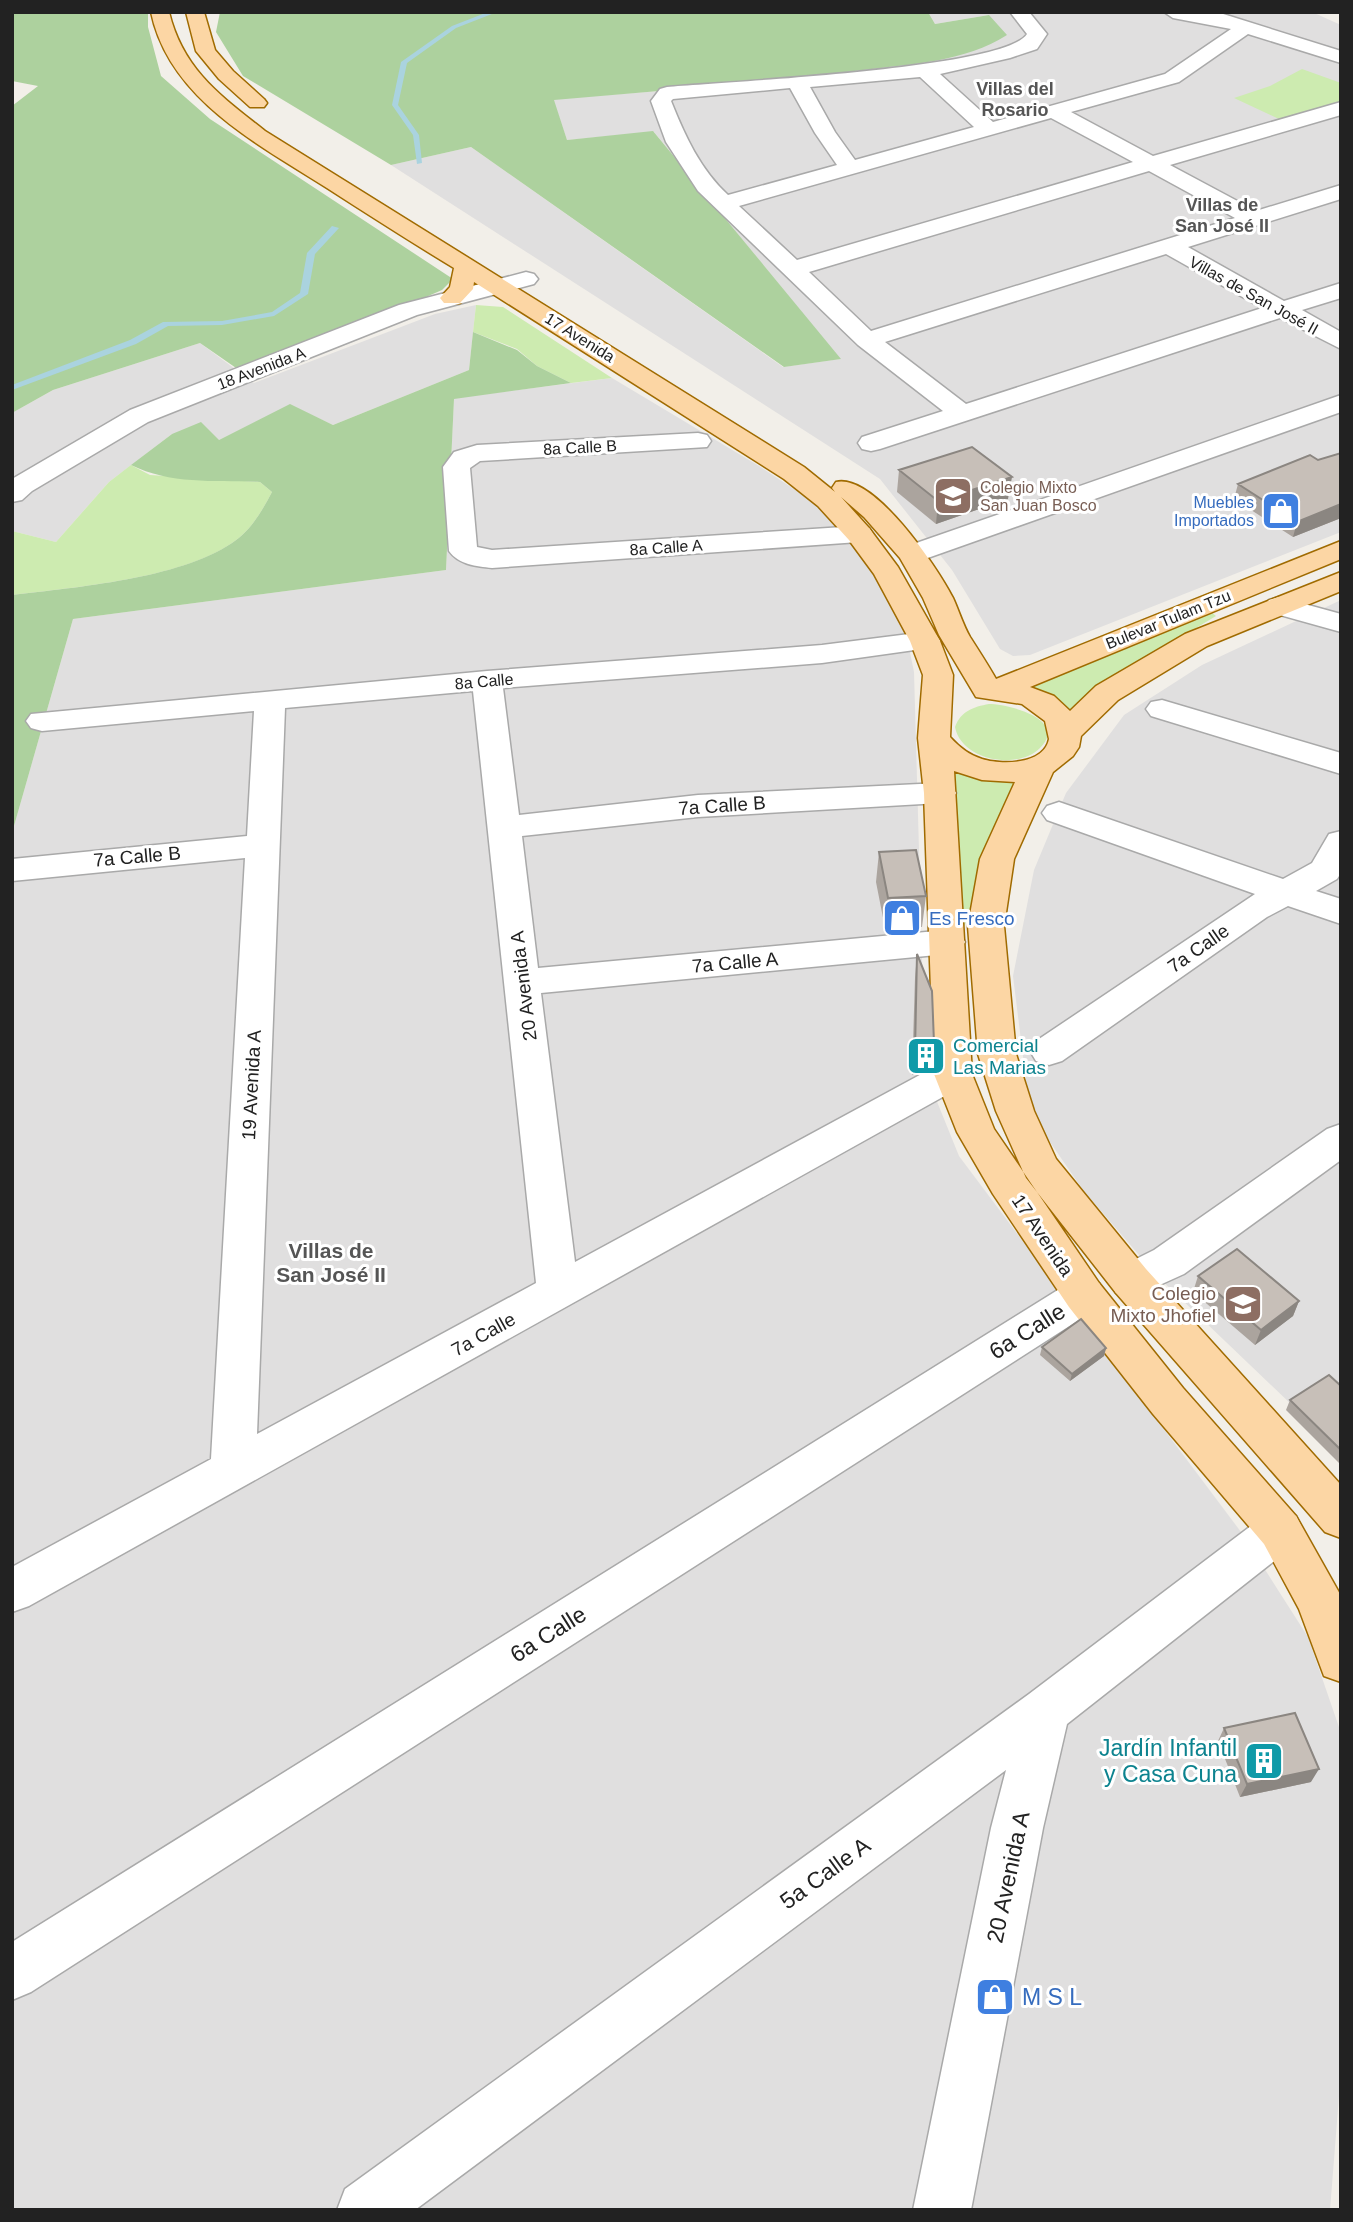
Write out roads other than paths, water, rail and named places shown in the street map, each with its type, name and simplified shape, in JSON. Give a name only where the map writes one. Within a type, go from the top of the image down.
[{"type":"main road","name":"17 Avenida","points":[[160,12],[165,37],[188,74],[258,135],[794,473],[828,500],[859,534],[888,573],[925,641],[938,674],[935,724],[953,1074],[976,1132],[1007,1183],[1084,1295],[1168,1401],[1280,1530],[1320,1602],[1341,1660]]},
{"type":"main road","points":[[195,12],[206,51],[234,82],[275,118]]},
{"type":"main road","name":"17 Avenida","points":[[363,177],[814,464],[874,511],[912,554],[938,598],[954,635],[992,690]]},
{"type":"main road","points":[[452,298],[461,289],[466,265]]},
{"type":"main road","name":"Bulevar Tulam Tzu","points":[[992,690],[1341,550]]},
{"type":"main road","name":"Bulevar Tulam Tzu","points":[[1066,733],[1107,693],[1196,640],[1341,581]]},
{"type":"main road","points":[[992,690],[1035,699],[1051,708],[1062,720],[1066,733],[1064,746],[1055,757],[1040,766],[1010,771],[977,768],[958,761],[943,750],[935,724],[949,700],[967,693],[992,690]]},
{"type":"main road","name":"17 Avenida","points":[[1040,766],[1021,802],[997,859],[986,926],[997,1054],[1015,1111],[1040,1167],[1130,1281],[1341,1518]]},
{"type":"street","points":[[962,414],[867,340],[706,186],[677,142],[661,101],[663,95],[925,71],[1003,54],[1030,45],[1037,34],[1019,12]]},
{"type":"street","points":[[1173,12],[1220,19],[1341,57]]},
{"type":"street","points":[[724,204],[849,166],[1172,78],[1246,27]]},
{"type":"street","points":[[925,71],[989,129]]},
{"type":"street","points":[[798,83],[825,133],[849,166]]},
{"type":"street","points":[[793,269],[1341,108]]},
{"type":"street","points":[[1055,111],[1255,220]]},
{"type":"street","points":[[867,340],[1341,192]]},
{"type":"street","name":"Villas de San José II","points":[[1168,246],[1341,342]]},
{"type":"street","name":"18 Avenida A","points":[[12,494],[80,449],[139,415],[408,310],[526,279]]},
{"type":"street","points":[[871,443],[1341,290]]},
{"type":"street","points":[[912,554],[1341,403]]},
{"type":"street","name":"8a Calle B","points":[[474,557],[463,551],[456,467],[463,458],[477,453],[698,440]]},
{"type":"street","name":"8a Calle A","points":[[474,557],[492,559],[859,534]]},
{"type":"street","points":[[1279,606],[1341,623]]},
{"type":"street","name":"8a Calle","points":[[42,721],[487,680],[822,654],[925,641]]},
{"type":"street","name":"20 Avenida A","points":[[487,680],[558,1292]]},
{"type":"street","name":"19 Avenida A","points":[[233,1471],[270,700]]},
{"type":"street","points":[[1162,709],[1341,764]]},
{"type":"street","name":"7a Calle B","points":[[504,827],[698,806],[940,793]]},
{"type":"street","points":[[1059,813],[1341,912]]},
{"type":"street","name":"7a Calle","points":[[1049,1051],[1255,909],[1325,871],[1341,842]]},
{"type":"street","name":"7a Calle B","points":[[12,870],[263,845]]},
{"type":"street","name":"7a Calle A","points":[[522,982],[947,942]]},
{"type":"street","name":"7a Calle","points":[[12,1591],[953,1074]]},
{"type":"street","points":[[1130,1281],[1169,1262],[1341,1139]]},
{"type":"street","name":"6a Calle","points":[[12,1973],[1084,1295]]},
{"type":"street","name":"5a Calle A","points":[[366,2210],[1045,1711],[1280,1530]]},
{"type":"street","name":"20 Avenida A","points":[[942,2210],[1017,1828],[1045,1711]]},
{"type":"waterway","points":[[419,163],[416,135],[395,105],[404,62],[454,27],[494,12]]},
{"type":"waterway","points":[[12,388],[133,342],[166,324],[222,323],[274,314],[304,294],[311,253],[335,228]]},
{"type":"place","name":"Colegio Mixto San Juan Bosco","points":[[953,496]]},
{"type":"place","name":"Muebles Importados","points":[[1281,511]]},
{"type":"place","name":"Es Fresco","points":[[902,918]]},
{"type":"place","name":"Comercial Las Marias","points":[[926,1056]]},
{"type":"place","name":"Colegio Mixto Jhofiel","points":[[1243,1304]]},
{"type":"place","name":"Jardín Infantil y Casa Cuna","points":[[1264,1761]]},
{"type":"place","name":"M S L","points":[[995,1997]]},
{"type":"district","name":"Villas del Rosario","points":[[1015,99]]},
{"type":"district","name":"Villas de San José II","points":[[1222,215]]},
{"type":"district","name":"Villas de San José II","points":[[331,1263]]}]
